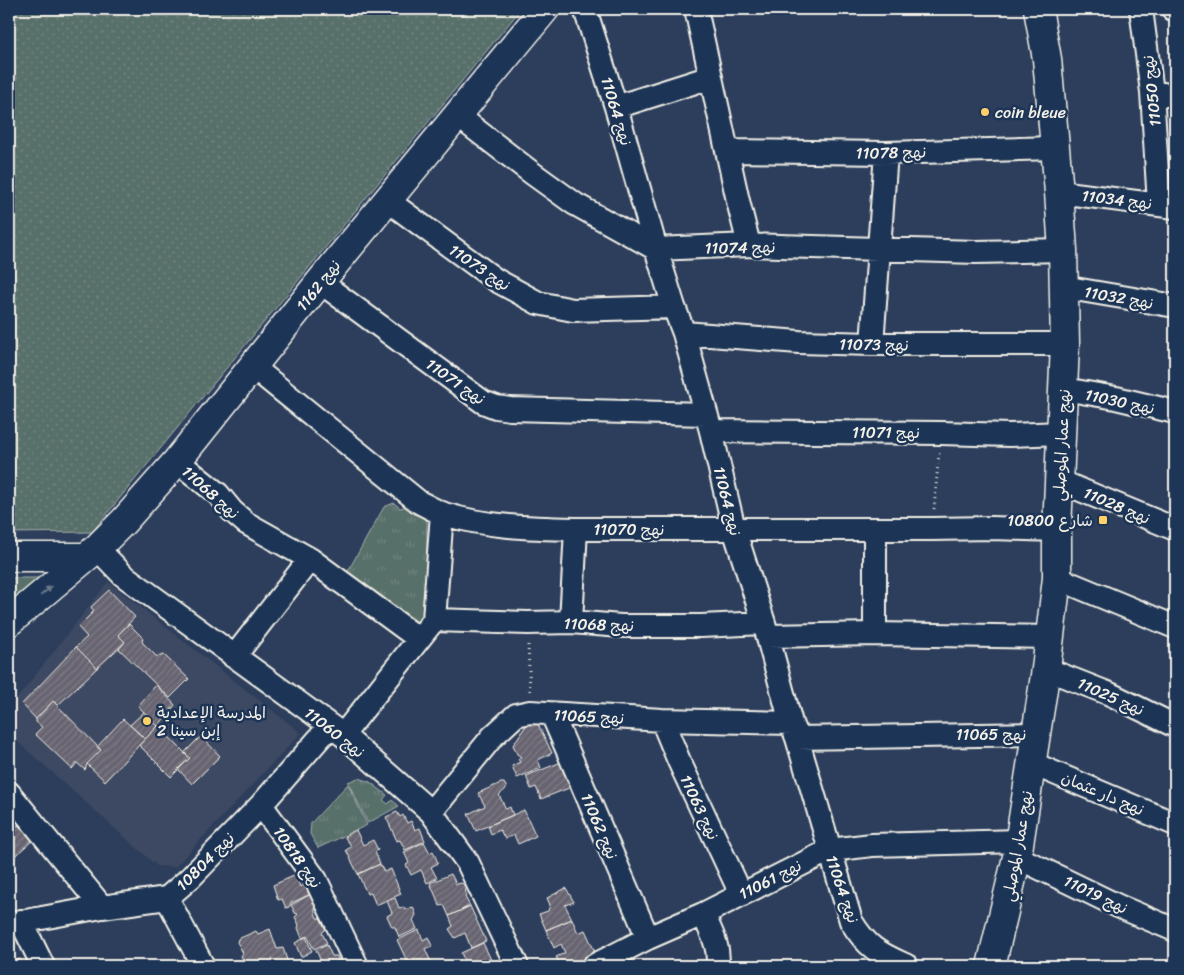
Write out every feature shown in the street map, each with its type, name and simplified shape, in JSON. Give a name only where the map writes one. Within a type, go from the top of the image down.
[{"type":"street","name":"نهج 1162","points":[[9,622],[91,552],[124,521],[177,461],[320,282],[545,9]]},
{"type":"street","name":"نهج 11064","points":[[585,9],[616,107],[656,249],[684,333],[734,529],[766,630],[851,921],[871,959],[908,966]]},
{"type":"street","points":[[696,9],[749,245]]},
{"type":"street","name":"نهج عمار الموصلي","points":[[991,966],[1018,849],[1058,578],[1057,530],[1065,344],[1063,250],[1060,192],[1047,59],[1038,9]]},
{"type":"street","name":"نهج 11050","points":[[1141,9],[1167,206]]},
{"type":"street","points":[[616,107],[712,77]]},
{"type":"street","points":[[1152,92],[1175,96]]},
{"type":"street","points":[[458,116],[575,204],[656,249]]},
{"type":"street","name":"نهج 11078","points":[[728,151],[886,154],[1055,148]]},
{"type":"street","points":[[872,344],[886,154]]},
{"type":"street","name":"نهج 11034","points":[[1060,192],[1167,206]]},
{"type":"street","name":"نهج 11073","points":[[387,200],[496,280],[538,303],[573,310],[674,307]]},
{"type":"street","name":"نهج 11074","points":[[656,249],[749,245],[976,252],[1063,250]]},
{"type":"street","name":"نهج 11071","points":[[320,282],[483,402],[496,407],[708,422],[941,433],[1010,435],[1062,433]]},
{"type":"street","name":"نهج 11032","points":[[1064,288],[1175,306]]},
{"type":"street","name":"نهج 11073","points":[[684,333],[800,342],[1065,344]]},
{"type":"street","name":"نهج 11070","points":[[253,367],[419,502],[442,514],[471,520],[519,527],[576,528],[932,530],[991,528],[1057,530]]},
{"type":"street","name":"نهج 11030","points":[[1064,389],[1116,398],[1175,412]]},
{"type":"street","name":"نهج 11068","points":[[177,461],[218,494],[232,511],[246,523],[310,559],[419,639]]},
{"type":"street","name":"نهج 11028","points":[[1059,481],[1175,529]]},
{"type":"street","points":[[336,731],[434,620],[442,514]]},
{"type":"street","points":[[572,622],[576,528]]},
{"type":"street","points":[[875,529],[875,634]]},
{"type":"street","points":[[9,558],[91,552]]},
{"type":"street","name":"نهج 11060","points":[[91,552],[336,731],[431,812],[468,863],[517,966]]},
{"type":"street","points":[[234,658],[310,559]]},
{"type":"street","points":[[1058,578],[1175,627]]},
{"type":"street","name":"نهج 11068","points":[[434,620],[528,623],[572,622],[621,626],[701,626],[875,634],[1049,637]]},
{"type":"street","name":"نهج 11025","points":[[1046,668],[1110,694],[1175,726]]},
{"type":"street","name":"نهج 11065","points":[[431,812],[493,736],[516,715],[541,713],[794,730],[1035,734]]},
{"type":"street","name":"نهج 11062","points":[[541,713],[648,938]]},
{"type":"street","name":"نهج 11063","points":[[662,720],[682,769],[741,894]]},
{"type":"street","name":"نهج 10804","points":[[15,923],[102,907],[167,898],[190,878],[336,731]]},
{"type":"street","name":"نهج دار عثمان","points":[[1031,763],[1175,824]]},
{"type":"street","points":[[9,793],[102,907]]},
{"type":"street","name":"نهج 10818","points":[[261,805],[316,880],[357,966]]},
{"type":"street","name":"نهج 11061","points":[[593,966],[648,938],[703,914],[830,850],[872,845],[1018,849]]},
{"type":"street","name":"نهج 11019","points":[[1018,849],[1118,906],[1175,930]]},
{"type":"street","points":[[167,898],[203,966]]},
{"type":"street","points":[[703,914],[719,957],[717,966]]},
{"type":"street","points":[[15,923],[43,966]]},
{"type":"path","points":[[932,530],[941,433]]},
{"type":"path","points":[[528,623],[541,713]]},
{"type":"shaded area","name":"المدرسة الإعدادية إبن سينا 2","points":[[108,582],[301,733],[175,867],[157,866],[9,734],[9,709]]},
{"type":"green space","points":[[9,9],[521,9],[92,532],[9,533]]},
{"type":"green space","points":[[394,503],[400,508],[408,506],[427,519],[427,618],[421,633],[344,578],[384,507]]},
{"type":"green space","points":[[9,578],[44,578],[9,605]]},
{"type":"green space","points":[[358,778],[370,782],[387,795],[383,800],[388,804],[392,800],[399,806],[368,823],[348,782]]},
{"type":"green space","points":[[348,784],[367,825],[318,848],[310,834],[311,823]]},
{"type":"building","points":[[109,590],[135,617],[118,635],[125,642],[97,668],[76,647],[87,637],[78,627],[94,611],[91,607]]},
{"type":"building","points":[[129,624],[143,638],[142,642],[157,657],[164,655],[189,679],[170,698],[119,649],[125,642],[118,635]]},
{"type":"building","points":[[76,647],[97,668],[58,705],[53,701],[36,719],[22,704]]},
{"type":"building","points":[[156,685],[175,705],[158,726],[138,706]]},
{"type":"building","points":[[53,701],[101,750],[87,764],[85,770],[77,763],[72,769],[35,734],[42,727],[36,722],[36,719]]},
{"type":"building","points":[[144,712],[158,726],[145,739],[130,725]]},
{"type":"building","points":[[531,718],[536,720],[552,753],[538,760],[541,768],[517,778],[512,766],[520,762],[518,759],[521,757],[517,754],[513,745]]},
{"type":"building","points":[[123,719],[145,739],[105,781],[87,764],[101,750],[97,747]]},
{"type":"building","points":[[158,726],[190,758],[171,777],[139,745]]},
{"type":"building","points":[[201,736],[220,756],[192,784],[178,769],[190,758],[184,753]]},
{"type":"building","points":[[564,761],[574,786],[541,799],[536,787],[531,789],[526,776]]},
{"type":"building","points":[[504,783],[507,788],[499,795],[506,809],[510,807],[513,815],[476,831],[468,814],[485,806],[478,793]]},
{"type":"building","points":[[524,810],[536,836],[518,844],[514,835],[505,839],[500,830],[491,834],[488,826]]},
{"type":"building","points":[[397,812],[400,817],[403,815],[407,823],[411,821],[415,830],[420,828],[425,841],[405,850],[400,840],[397,841],[386,817]]},
{"type":"building","points":[[18,825],[33,840],[9,861],[9,831]]},
{"type":"building","points":[[356,830],[363,845],[373,840],[378,850],[375,852],[380,864],[358,874],[346,850],[351,847],[345,838],[346,835]]},
{"type":"building","points":[[424,842],[430,853],[433,851],[438,863],[431,867],[437,878],[427,883],[421,870],[411,875],[406,865],[409,863],[404,852]]},
{"type":"building","points":[[380,864],[384,872],[391,869],[401,894],[376,905],[371,893],[367,894],[358,874]]},
{"type":"building","points":[[451,874],[456,884],[462,883],[464,885],[465,897],[470,906],[449,916],[444,905],[440,906],[430,883]]},
{"type":"building","points":[[296,875],[300,887],[311,883],[313,893],[291,903],[286,908],[282,899],[278,900],[273,885]]},
{"type":"building","points":[[566,888],[574,902],[565,905],[572,919],[546,930],[539,914],[548,911],[550,905],[547,898]]},
{"type":"building","points":[[313,893],[319,906],[315,908],[315,913],[317,918],[321,918],[326,929],[322,933],[327,943],[314,949],[307,936],[302,938],[295,917],[298,914],[295,913],[291,905]]},
{"type":"building","points":[[395,898],[399,908],[404,907],[405,910],[413,907],[416,915],[413,920],[417,929],[399,937],[387,916],[392,913],[387,901]]},
{"type":"building","points":[[470,906],[486,941],[471,948],[465,933],[455,938],[449,929],[453,926],[449,916]]},
{"type":"building","points":[[572,919],[578,933],[585,930],[596,954],[569,966],[561,966],[556,957],[565,953],[561,944],[554,948],[546,930]]},
{"type":"building","points":[[270,929],[277,949],[283,948],[288,963],[280,966],[246,966],[241,956],[243,953],[237,942],[238,939],[256,931],[258,934]]},
{"type":"building","points":[[419,930],[423,940],[428,937],[432,946],[425,949],[432,964],[428,966],[413,966],[410,960],[407,961],[397,940]]},
{"type":"building","points":[[306,937],[312,951],[301,957],[295,943]]},
{"type":"building","points":[[483,943],[494,966],[467,966],[461,953]]},
{"type":"building","points":[[327,945],[332,956],[337,956],[341,966],[317,966],[322,964],[316,950]]},
{"type":"building","points":[[20,959],[22,966],[9,966],[9,962]]},
{"type":"place","name":"coin bleue","points":[[985,112]]},
{"type":"place","name":"10800 شارع","points":[[1103,520]]},
{"type":"place","name":"المدرسة الإعدادية إبن سينا 2","points":[[147,721]]}]
